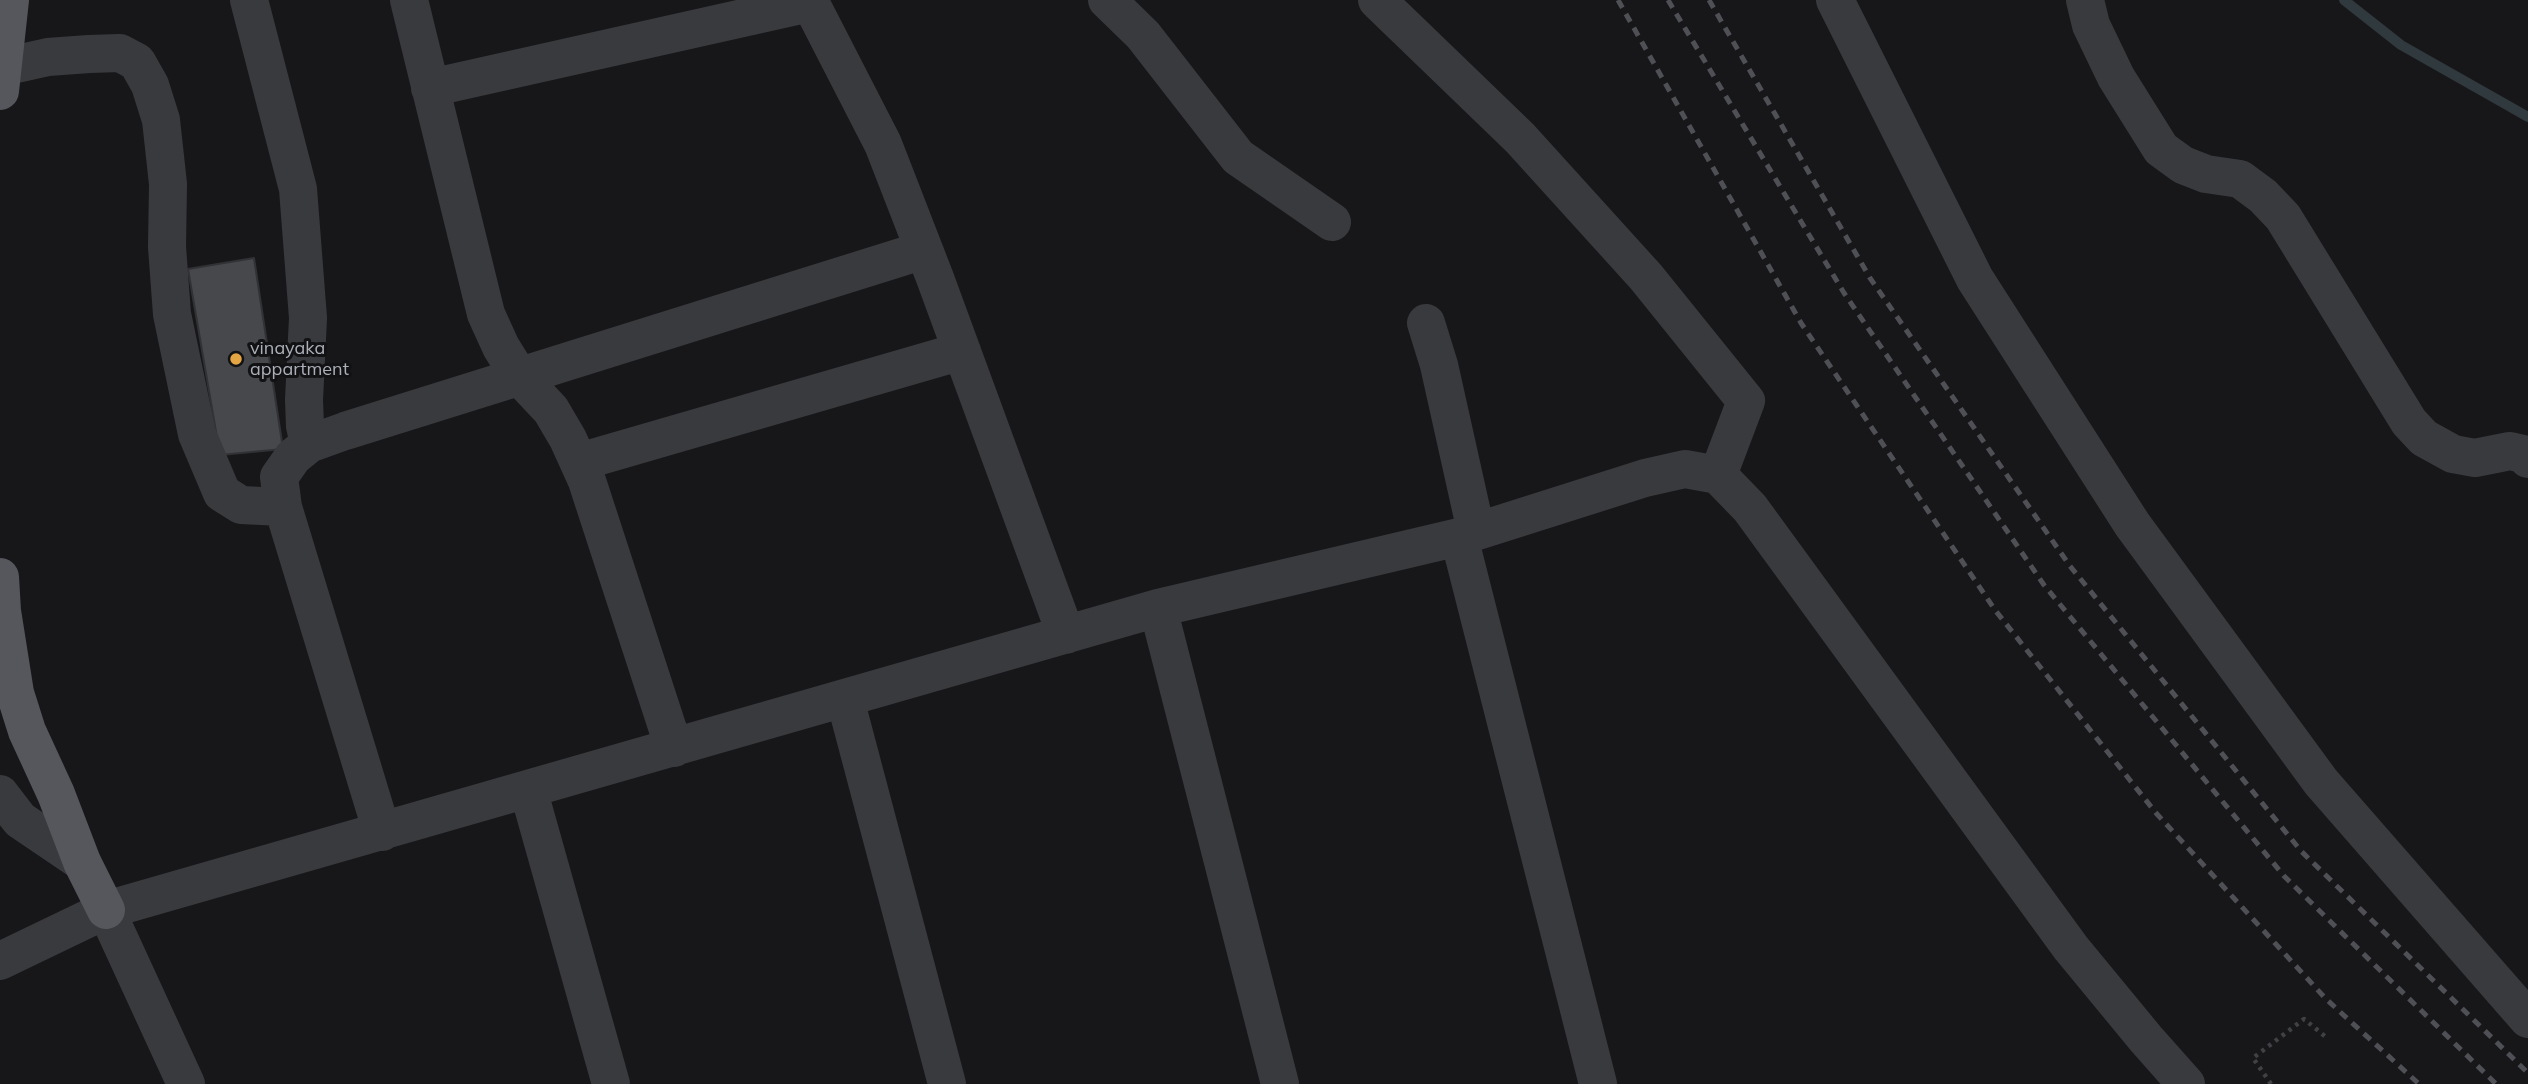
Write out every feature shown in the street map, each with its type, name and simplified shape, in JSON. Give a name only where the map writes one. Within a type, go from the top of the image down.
[{"type":"main road","points":[[1,79],[10,0]]},
{"type":"main road","points":[[0,577],[2,611],[15,693],[27,731],[56,794],[82,862],[106,910]]},
{"type":"street","points":[[249,0],[298,189],[307,318],[304,400],[309,444]]},
{"type":"street","points":[[409,0],[486,314],[501,347],[519,376],[551,410],[579,462],[674,748]]},
{"type":"street","points":[[1107,0],[1143,35],[1238,157],[1332,222]]},
{"type":"street","points":[[1377,0],[1520,138],[1646,276],[1746,401],[1718,475]]},
{"type":"street","points":[[1835,0],[1975,279],[2132,524],[2321,782],[2528,1019]]},
{"type":"street","points":[[2085,0],[2091,25],[2116,77],[2161,149],[2183,165],[2206,174],[2240,179],[2263,196],[2283,218],[2409,422],[2424,438],[2453,454],[2475,458],[2510,451],[2523,454],[2528,459]]},
{"type":"street","points":[[430,88],[810,1],[883,145],[1066,635]]},
{"type":"street","points":[[1,79],[48,57],[120,53],[136,62],[150,86],[161,120],[168,184],[167,247],[172,314],[197,434],[222,493],[241,505],[283,507]]},
{"type":"street","points":[[382,832],[283,507],[279,477],[293,457],[309,444],[345,430],[924,250]]},
{"type":"street","points":[[1426,323],[1439,365],[1468,534],[1598,1084]]},
{"type":"street","points":[[579,462],[962,351]]},
{"type":"street","points":[[0,961],[106,910],[1158,608],[1468,534],[1645,478],[1685,469],[1718,475],[1751,508],[2071,948],[2186,1084]]},
{"type":"street","points":[[1158,608],[1280,1084]]},
{"type":"street","points":[[845,699],[947,1084]]},
{"type":"street","points":[[528,789],[611,1084]]},
{"type":"street","points":[[0,794],[20,820],[82,862]]},
{"type":"street","points":[[106,910],[187,1084]]},
{"type":"path","points":[[2271,1084],[2253,1058],[2304,1019],[2326,1037]]},
{"type":"building","name":"vinayaka appartment","points":[[254,258],[283,449],[220,455],[188,269]]},
{"type":"waterway","points":[[2344,0],[2401,45],[2528,117]]},
{"type":"railway","points":[[1618,0],[1801,323],[1995,610],[2156,813],[2326,999],[2419,1084]]},
{"type":"railway","points":[[1668,0],[1844,293],[2044,585],[2284,876],[2496,1084]]},
{"type":"railway","points":[[1709,0],[1870,278],[2070,566],[2301,851],[2528,1073]]},
{"type":"place","name":"vinayaka appartment","points":[[236,359]]}]
